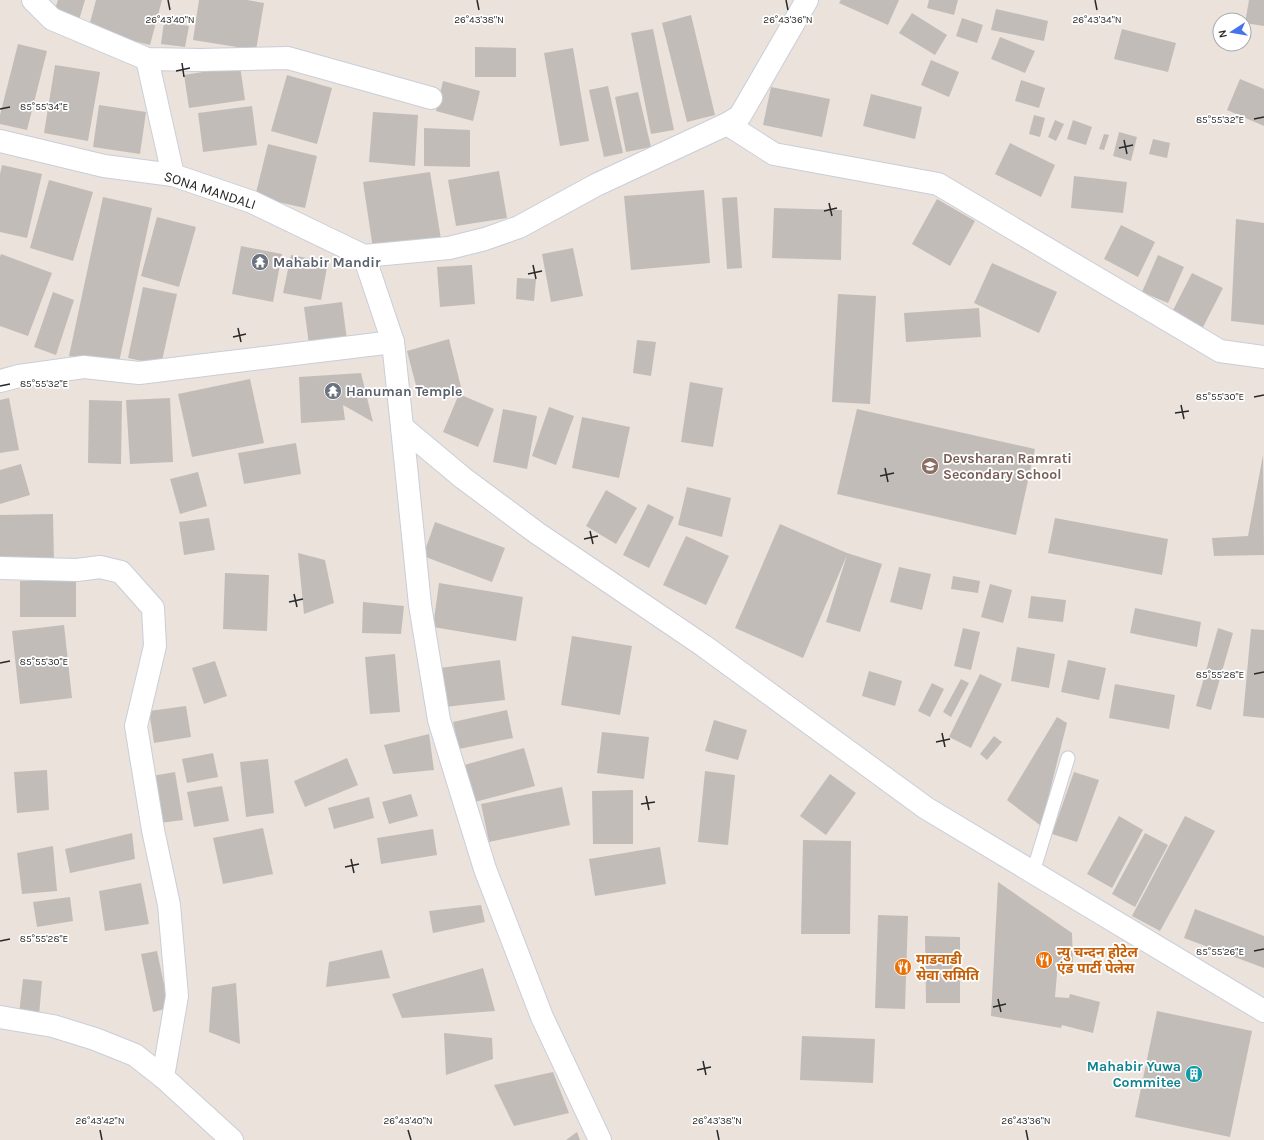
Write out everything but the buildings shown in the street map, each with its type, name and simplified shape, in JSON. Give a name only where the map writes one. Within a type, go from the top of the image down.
[{"type":"street","points":[[33,0],[52,19],[147,59],[200,60],[288,58],[431,98]]},
{"type":"street","points":[[600,1140],[542,1017],[491,884],[439,720],[420,605],[392,342],[364,256],[449,248],[485,239],[519,227],[596,185],[727,124],[740,116],[807,0]]},
{"type":"street","points":[[147,59],[173,175]]},
{"type":"street","points":[[727,124],[774,154],[938,184],[1220,351],[1264,357]]},
{"type":"street","name":"SONA MANDALI","points":[[0,141],[104,166],[173,175],[252,202],[364,256]]},
{"type":"street","points":[[0,382],[19,376],[84,367],[139,373],[392,342]]},
{"type":"street","points":[[402,427],[463,478],[537,533],[704,646],[926,808],[1264,1011]]},
{"type":"street","points":[[0,568],[77,570],[100,567],[121,572],[153,608],[155,646],[136,726],[153,830],[169,904],[177,996],[164,1077]]},
{"type":"street","points":[[0,1017],[52,1026],[96,1039],[135,1055],[164,1077],[232,1140]]},
{"type":"lane","points":[[1033,872],[1068,758]]},
{"type":"place","name":"Mahabir Mandir","points":[[260,262]]},
{"type":"place","name":"Hanuman Temple","points":[[333,391]]},
{"type":"place","name":"Devsharan Ramrati Secondary School","points":[[930,466]]},
{"type":"place","name":"न्यु चन्दन होटेल एंड पार्टी पेलेस","points":[[1044,960]]},
{"type":"place","name":"माडवाडी सेवा समिति","points":[[903,967]]},
{"type":"place","name":"Mahabir Yuwa Commitee","points":[[1194,1074]]}]
